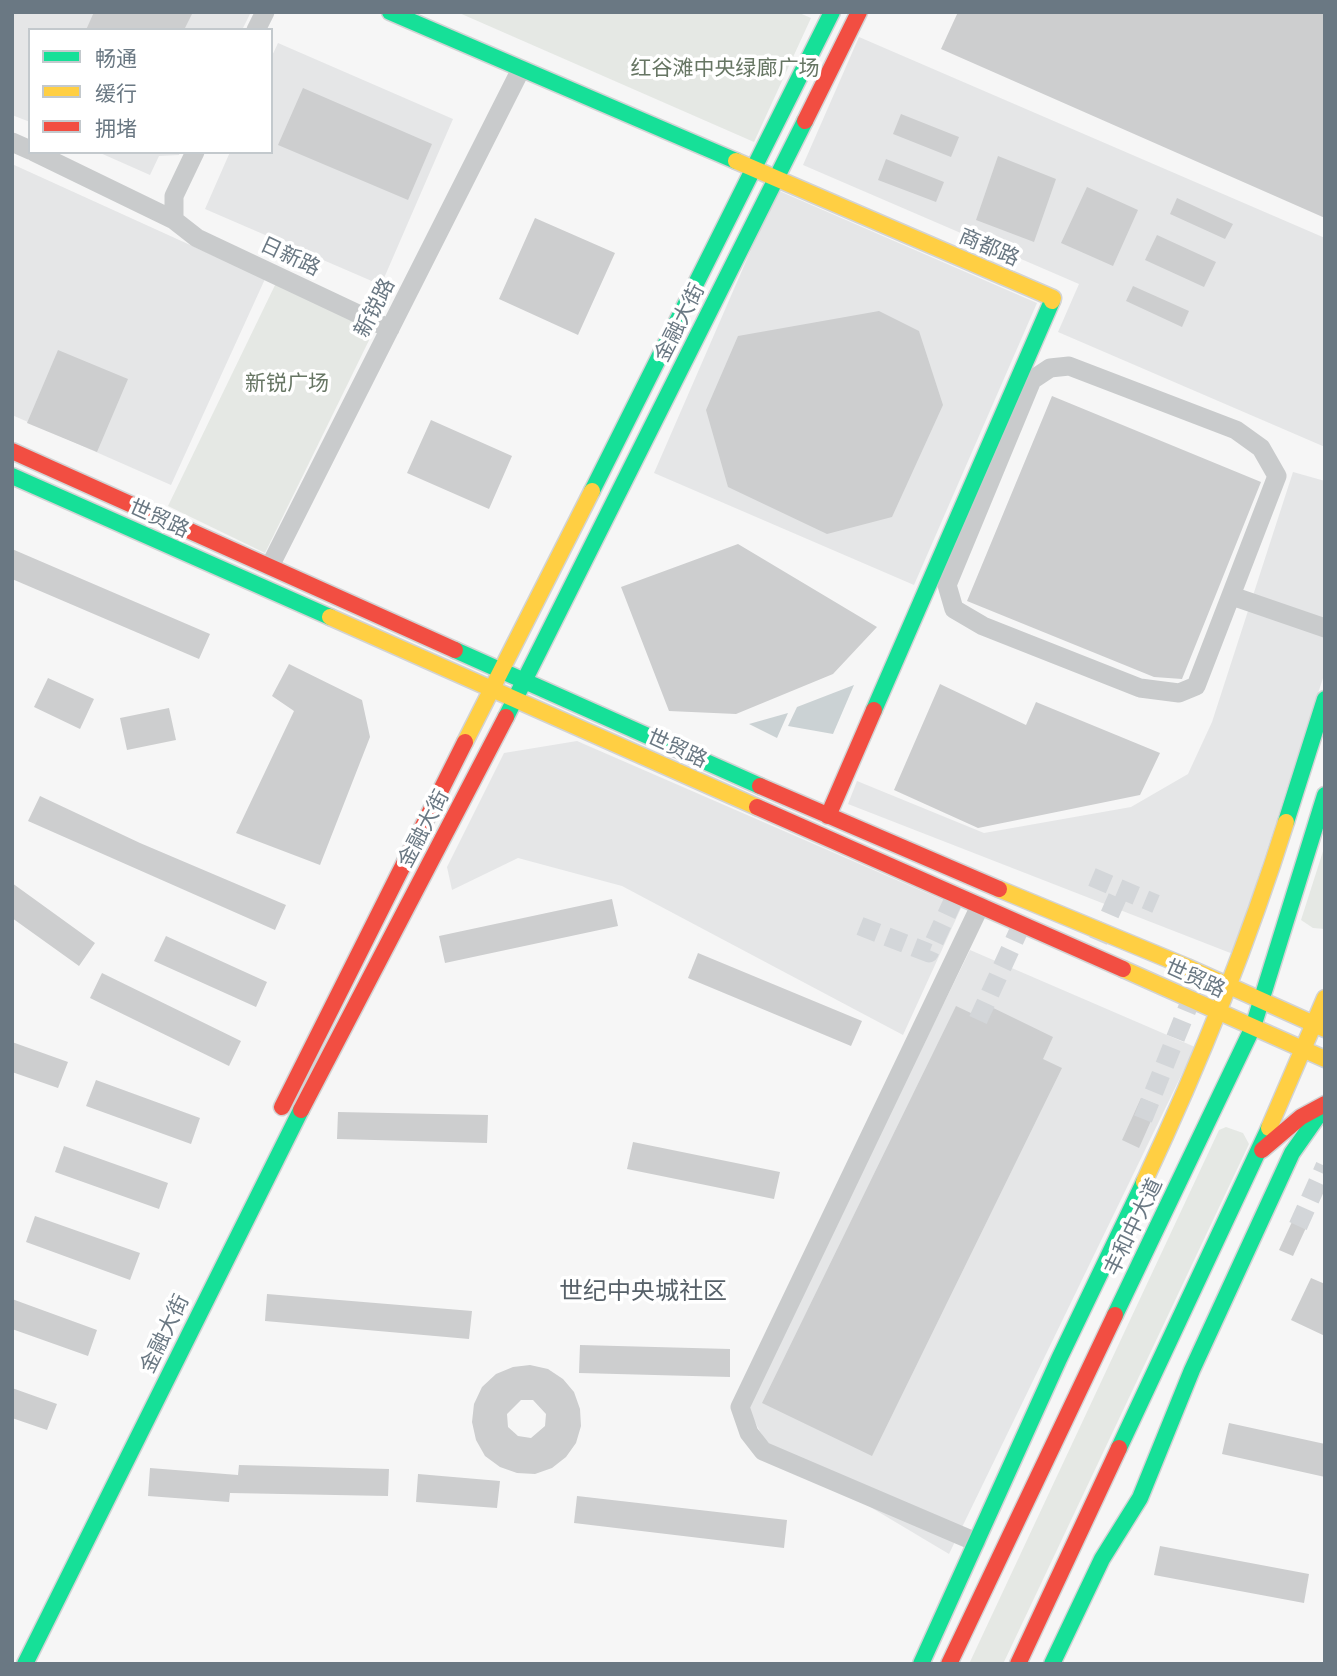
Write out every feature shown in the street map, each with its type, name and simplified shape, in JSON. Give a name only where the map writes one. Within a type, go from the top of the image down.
[{"type":"main road","name":"商都路","points":[[390,12],[520,71],[1053,298],[828,816]]},
{"type":"main road","name":"金融大街","points":[[25,1664],[260,1189],[515,700],[859,12]]},
{"type":"main road","name":"金融大街","points":[[275,1121],[499,669],[753,170],[829,13]]},
{"type":"main road","name":"世贸路","points":[[12,451],[828,816],[1261,999],[1320,1027]]},
{"type":"main road","name":"世贸路","points":[[12,477],[1325,1059]]},
{"type":"main road","points":[[921,1664],[1173,1120],[1219,1013],[1255,919],[1325,699]]},
{"type":"main road","name":"丰和中大道","points":[[949,1664],[1253,1027],[1325,795]]},
{"type":"main road","points":[[1018,1664],[1305,1050],[1320,1027],[1325,998]]},
{"type":"main road","points":[[1256,1155],[1301,1117],[1325,1105]]},
{"type":"main road","points":[[1052,1664],[1102,1559],[1140,1498],[1192,1370],[1292,1153],[1325,1105]]},
{"type":"street","points":[[257,28],[265,12]]},
{"type":"street","name":"新锐路","points":[[270,566],[520,71]]},
{"type":"street","name":"日新路","points":[[12,142],[28,149]]},
{"type":"street","name":"日新路","points":[[38,154],[174,220],[197,238],[390,329]]},
{"type":"street","points":[[174,220],[174,196],[194,154]]},
{"type":"street","points":[[1069,366],[1236,430],[1261,448],[1277,476],[1232,596],[1196,686],[1179,693],[1140,688],[983,626],[954,609],[947,585],[1032,380],[1050,368],[1069,366]]},
{"type":"street","points":[[1232,596],[1325,628]]},
{"type":"street","points":[[976,1542],[763,1451],[749,1433],[740,1407],[980,906]]},
{"type":"shaded area","points":[[12,12],[251,12],[243,28],[28,28],[28,121],[12,115]]},
{"type":"shaded area","points":[[859,37],[1325,238],[1325,447],[1058,332],[1079,284],[803,165]]},
{"type":"shaded area","points":[[278,43],[453,119],[381,285],[205,209],[229,154],[273,154],[273,54]]},
{"type":"shaded area","points":[[103,154],[179,154],[159,156],[150,175]]},
{"type":"shaded area","points":[[12,164],[265,279],[171,485],[12,415]]},
{"type":"shaded area","points":[[777,190],[1037,303],[914,585],[654,473]]},
{"type":"shaded area","points":[[1293,472],[1325,481],[1325,672],[1233,954],[848,804],[857,781],[984,833],[1131,807],[1188,774],[1212,722]]},
{"type":"shaded area","points":[[854,685],[833,734],[788,726],[797,707]]},
{"type":"shaded area","points":[[788,713],[777,738],[749,724]]},
{"type":"shaded area","points":[[577,741],[961,908],[903,1035],[622,886],[518,858],[452,890],[447,867],[504,753]]},
{"type":"shaded area","points":[[970,950],[1195,1047],[949,1554],[768,1446],[746,1406]]},
{"type":"green space","name":"红谷滩中央绿廊广场","points":[[457,12],[797,12],[811,18],[754,142]]},
{"type":"green space","name":"新锐广场","points":[[277,281],[375,328],[265,553],[168,506]]},
{"type":"green space","points":[[1325,845],[1325,929],[1313,928],[1301,920]]},
{"type":"green space","points":[[1226,1127],[1243,1133],[1249,1144],[1003,1664],[969,1664],[1219,1130]]},
{"type":"building","points":[[94,12],[193,12],[185,28],[87,28]]},
{"type":"building","points":[[958,12],[1325,12],[1325,218],[941,49]]},
{"type":"building","points":[[303,88],[432,144],[408,200],[278,145]]},
{"type":"building","points":[[901,114],[959,137],[951,157],[893,134]]},
{"type":"building","points":[[998,156],[1056,179],[1034,242],[976,220]]},
{"type":"building","points":[[886,159],[944,182],[936,202],[878,180]]},
{"type":"building","points":[[1087,187],[1138,210],[1113,266],[1061,243]]},
{"type":"building","points":[[1177,198],[1233,224],[1225,239],[1170,214]]},
{"type":"building","points":[[535,218],[615,253],[578,335],[499,299]]},
{"type":"building","points":[[1157,235],[1216,262],[1204,287],[1145,260]]},
{"type":"building","points":[[1133,286],[1189,311],[1182,327],[1126,301]]},
{"type":"building","points":[[879,311],[919,331],[943,405],[892,517],[827,534],[728,487],[706,410],[738,336]]},
{"type":"building","points":[[58,350],[128,379],[97,452],[27,423]]},
{"type":"building","points":[[1052,396],[1261,482],[1182,679],[1154,677],[967,601]]},
{"type":"building","points":[[431,420],[512,456],[489,509],[407,473]]},
{"type":"building","points":[[738,544],[877,627],[833,674],[736,714],[669,711],[621,587]]},
{"type":"building","points":[[12,549],[210,634],[199,659],[12,579]]},
{"type":"building","points":[[289,664],[362,700],[370,737],[320,865],[236,833],[294,711],[272,696]]},
{"type":"building","points":[[48,678],[94,699],[80,729],[34,707]]},
{"type":"building","points":[[940,684],[1026,725],[1036,702],[1160,753],[1140,795],[978,828],[894,790]]},
{"type":"building","points":[[169,708],[176,740],[127,750],[120,718]]},
{"type":"building","points":[[40,796],[140,843],[286,905],[275,930],[28,821]]},
{"type":"building","points":[[12,883],[95,943],[79,966],[12,918]]},
{"type":"building","points":[[612,899],[618,926],[445,963],[439,936]]},
{"type":"building","points":[[166,936],[267,982],[256,1007],[154,961]]},
{"type":"building","points":[[698,953],[862,1021],[851,1046],[688,978]]},
{"type":"building","points":[[102,973],[241,1041],[229,1066],[90,998]]},
{"type":"building","points":[[979,1001],[1053,1037],[1043,1059],[1062,1068],[872,1456],[762,1403],[956,1006],[973,1014]]},
{"type":"building","points":[[12,1042],[68,1062],[58,1088],[12,1072]]},
{"type":"building","points":[[96,1080],[200,1118],[191,1144],[86,1106]]},
{"type":"building","points":[[1141,1098],[1158,1105],[1139,1148],[1122,1140]]},
{"type":"building","points":[[338,1112],[488,1115],[487,1143],[337,1139]]},
{"type":"building","points":[[633,1142],[780,1172],[774,1199],[627,1169]]},
{"type":"building","points":[[64,1146],[168,1183],[159,1209],[55,1172]]},
{"type":"building","points":[[1297,1211],[1311,1217],[1293,1256],[1279,1250]]},
{"type":"building","points":[[35,1216],[140,1253],[130,1280],[26,1242]]},
{"type":"building","points":[[1311,1278],[1325,1284],[1325,1336],[1291,1320]]},
{"type":"building","points":[[267,1294],[472,1311],[469,1339],[265,1321]]},
{"type":"building","points":[[12,1299],[97,1330],[88,1356],[12,1329]]},
{"type":"building","points":[[580,1345],[730,1349],[730,1377],[579,1373]]},
{"type":"building","points":[[530,1365],[548,1369],[563,1379],[574,1392],[580,1409],[581,1426],[576,1443],[566,1457],[552,1468],[535,1474],[517,1473],[500,1467],[485,1456],[476,1440],[472,1422],[474,1404],[482,1387],[496,1374],[513,1367]],"holes":[[[521,1400],[533,1400],[546,1414],[545,1426],[531,1438],[518,1436],[508,1427],[507,1414]]]},
{"type":"building","points":[[12,1388],[57,1404],[47,1430],[12,1418]]},
{"type":"building","points":[[1229,1423],[1325,1444],[1325,1477],[1222,1454]]},
{"type":"building","points":[[239,1465],[389,1469],[388,1496],[230,1493],[229,1502],[148,1496],[150,1468],[238,1475]]},
{"type":"building","points":[[418,1474],[500,1481],[497,1508],[416,1502]]},
{"type":"building","points":[[577,1496],[787,1520],[784,1548],[574,1523]]},
{"type":"building","points":[[1160,1546],[1309,1574],[1304,1603],[1154,1575]]},
{"type":"tunnel","points":[[1092,877],[1156,904]]},
{"type":"tunnel","points":[[860,926],[929,953],[959,888]]},
{"type":"tunnel","points":[[1098,941],[1121,889]]},
{"type":"tunnel","points":[[978,1020],[1025,917]]},
{"type":"tunnel","points":[[1143,1119],[1194,992]]},
{"type":"tunnel","points":[[1298,1226],[1325,1166]]},
{"type":"traffic: fast","points":[[390,12],[736,161]]},
{"type":"traffic: fast","points":[[592,491],[832,12]]},
{"type":"traffic: fast","points":[[506,717],[805,121]]},
{"type":"traffic: fast","points":[[874,710],[1052,301]]},
{"type":"traffic: fast","points":[[12,476],[330,617]]},
{"type":"traffic: fast","points":[[455,650],[760,786]]},
{"type":"traffic: fast","points":[[1286,822],[1325,699]]},
{"type":"traffic: fast","points":[[1115,1315],[1253,1027],[1325,795]]},
{"type":"traffic: fast","points":[[1052,1664],[1102,1559],[1140,1498],[1192,1370],[1292,1153],[1325,1106]]},
{"type":"traffic: fast","points":[[25,1664],[301,1110]]},
{"type":"traffic: fast","points":[[1119,1448],[1269,1128]]},
{"type":"traffic: fast","points":[[921,1664],[1059,1359],[1144,1182]]},
{"type":"traffic: slow","points":[[736,161],[1053,298],[1052,301]]},
{"type":"traffic: slow","points":[[465,742],[592,491]]},
{"type":"traffic: slow","points":[[330,617],[757,807]]},
{"type":"traffic: slow","points":[[1144,1182],[1221,1005],[1286,822]]},
{"type":"traffic: slow","points":[[999,889],[1187,967],[1325,1029]]},
{"type":"traffic: slow","points":[[1123,969],[1325,1059]]},
{"type":"traffic: slow","points":[[1269,1128],[1325,998]]},
{"type":"traffic: jam","points":[[805,121],[859,12]]},
{"type":"traffic: jam","points":[[12,451],[455,650]]},
{"type":"traffic: jam","points":[[828,816],[874,710]]},
{"type":"traffic: jam","points":[[301,1110],[506,717]]},
{"type":"traffic: jam","points":[[282,1107],[465,742]]},
{"type":"traffic: jam","points":[[760,786],[999,889]]},
{"type":"traffic: jam","points":[[757,807],[1123,969]]},
{"type":"traffic: jam","points":[[1262,1150],[1301,1117],[1325,1104]]},
{"type":"traffic: jam","points":[[949,1664],[1115,1315]]},
{"type":"traffic: jam","points":[[1018,1664],[1119,1448]]},
{"type":"district","name":"世纪中央城社区","points":[[643,1292]]}]
